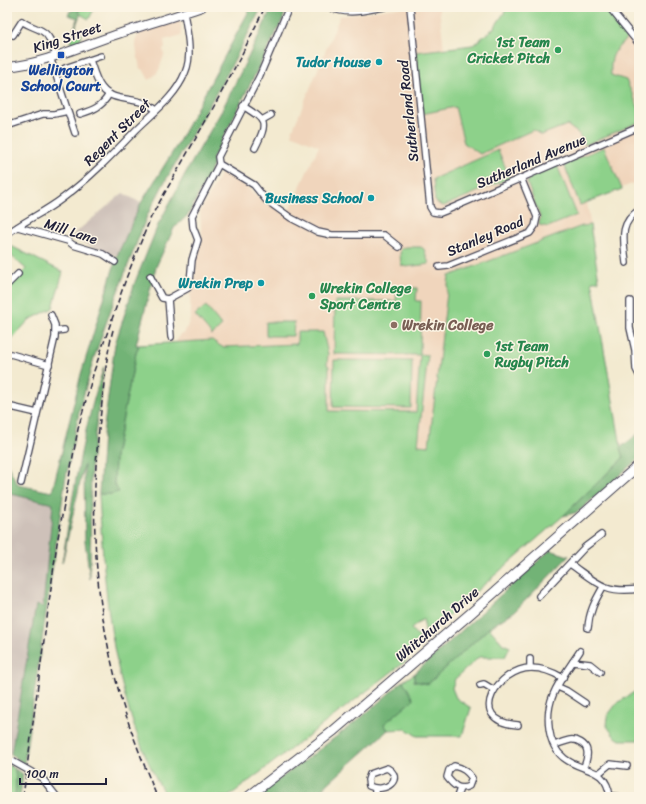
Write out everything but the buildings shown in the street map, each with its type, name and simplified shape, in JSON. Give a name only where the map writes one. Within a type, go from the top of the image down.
[{"type":"main road","name":"Whitchurch Drive","points":[[248,797],[332,732],[472,613],[639,465]]},
{"type":"street","name":"King Street","points":[[7,66],[16,66],[53,56],[187,10],[202,7]]},
{"type":"street","points":[[150,276],[162,298],[168,299],[188,288],[192,260],[198,240],[193,227],[192,216],[219,164],[218,158],[260,75],[289,7]]},
{"type":"street","points":[[329,7],[340,11],[349,12],[384,7]]},
{"type":"street","name":"Sutherland Road","points":[[410,7],[430,207],[433,212]]},
{"type":"street","points":[[609,7],[639,44]]},
{"type":"street","name":"Regent Street","points":[[8,231],[18,228],[78,187],[175,90],[187,67],[187,10]]},
{"type":"street","points":[[13,35],[22,21],[27,25],[43,31],[49,37],[75,133]]},
{"type":"street","points":[[65,68],[101,56]]},
{"type":"street","points":[[90,60],[101,86],[109,94],[145,103],[156,110]]},
{"type":"street","points":[[80,114],[99,107],[105,102],[109,94]]},
{"type":"street","points":[[243,106],[259,116],[262,120],[264,129],[255,148]]},
{"type":"street","points":[[7,126],[44,114],[54,114],[68,111]]},
{"type":"street","points":[[262,120],[271,115]]},
{"type":"street","name":"Sutherland Avenue","points":[[433,212],[440,213],[445,211],[639,127]]},
{"type":"street","points":[[219,164],[254,185],[263,197],[291,218],[318,232],[332,235],[384,235],[399,247]]},
{"type":"street","name":"Stanley Road","points":[[439,267],[448,266],[530,233],[535,226],[537,217],[521,178]]},
{"type":"street","points":[[626,264],[624,230],[627,221],[639,210]]},
{"type":"street","name":"Mill Lane","points":[[18,228],[68,241],[73,245],[103,254],[115,262]]},
{"type":"street","points":[[7,286],[18,274]]},
{"type":"street","points":[[168,299],[171,337]]},
{"type":"street","points":[[630,301],[630,328],[635,350],[636,369],[639,375]]},
{"type":"street","points":[[21,483],[56,331],[51,315]]},
{"type":"street","points":[[56,331],[64,330]]},
{"type":"street","points":[[7,353],[49,365]]},
{"type":"street","points":[[7,406],[37,413]]},
{"type":"street","points":[[539,596],[585,547],[601,535]]},
{"type":"street","points":[[570,564],[603,587],[625,591],[639,589]]},
{"type":"street","points":[[588,628],[592,607],[603,587]]},
{"type":"street","points":[[580,651],[553,695],[549,715],[550,732],[555,745],[564,758],[598,774],[606,784],[610,796],[619,797]]},
{"type":"street","points":[[530,659],[530,668]]},
{"type":"street","points":[[573,662],[590,664],[600,672]]},
{"type":"street","points":[[518,725],[506,723],[493,716],[490,708],[490,702],[494,690],[516,672],[530,668],[543,670],[563,678]]},
{"type":"street","points":[[480,685],[484,684],[494,690]]},
{"type":"street","points":[[558,687],[567,691],[584,703]]},
{"type":"street","points":[[555,745],[572,740],[580,741],[585,746],[587,751],[584,767]]},
{"type":"street","points":[[9,760],[42,778],[57,797]]},
{"type":"street","points":[[598,774],[610,764],[627,766]]},
{"type":"street","points":[[454,766],[462,768],[472,778],[469,786],[463,789],[460,788],[452,783],[447,777],[449,770],[454,766]]},
{"type":"street","points":[[387,768],[394,775],[393,781],[390,785],[375,789],[369,786],[368,780],[370,774],[387,768]]},
{"type":"street","points":[[457,797],[460,788]]},
{"type":"street","points":[[375,789],[375,797]]},
{"type":"shaded area","name":"Wrekin College","points":[[403,7],[439,7],[444,49],[473,45],[494,28],[508,7],[604,7],[639,51],[639,181],[587,202],[599,281],[592,281],[623,458],[563,516],[426,635],[423,619],[114,484],[115,456],[136,353],[139,345],[176,342],[180,334],[184,334],[191,317],[190,295],[195,278],[196,258],[202,241],[200,212],[221,173],[241,182],[263,201],[287,215],[319,146],[291,134],[340,16]]},
{"type":"shaded area","points":[[180,19],[182,35],[164,40],[164,55],[159,70],[149,80],[143,69],[140,69],[135,41],[140,32]]},
{"type":"shaded area","points":[[123,193],[141,203],[117,256],[69,238]]},
{"type":"shaded area","points":[[7,493],[53,504],[43,607],[36,606],[11,754],[7,752]]},
{"type":"green space","points":[[75,7],[81,7],[78,12],[81,14],[77,23],[75,34],[72,34],[78,18],[68,15]]},
{"type":"green space","points":[[81,7],[95,7],[89,19],[78,13]]},
{"type":"green space","points":[[251,7],[262,7],[227,74],[163,185],[147,216],[94,358],[80,408],[65,482],[24,764],[11,754],[36,605],[43,607],[53,504],[7,493],[7,464],[18,485],[52,492],[81,374],[117,256],[141,203],[177,145]]},
{"type":"green space","points":[[272,7],[286,7],[283,19],[212,160],[214,164],[188,215],[174,228],[156,267],[136,345],[139,345],[136,353],[115,456],[114,484],[119,492],[99,494],[103,434],[115,344],[135,282],[158,225],[185,174],[221,112]]},
{"type":"green space","points":[[508,7],[604,7],[628,37],[619,46],[612,58],[611,75],[626,80],[639,109],[639,122],[585,145],[579,134],[567,125],[541,135],[533,130],[480,154],[464,143],[455,107],[422,114],[416,52],[473,45],[494,28]]},
{"type":"green space","points":[[82,33],[80,40],[70,43],[72,34]]},
{"type":"green space","points":[[604,147],[622,189],[580,205],[564,164]]},
{"type":"green space","points":[[498,150],[510,178],[444,206],[435,201],[433,179]]},
{"type":"green space","points":[[557,165],[577,215],[548,227],[539,225],[540,217],[527,183],[529,178]]},
{"type":"green space","points":[[590,225],[599,281],[592,281],[623,458],[563,516],[426,635],[423,619],[411,629],[421,639],[406,661],[228,797],[166,797],[148,761],[134,725],[123,688],[114,650],[104,573],[101,534],[99,494],[111,494],[114,484],[115,456],[136,353],[139,345],[212,340],[222,347],[297,344],[297,332],[323,332],[328,354],[327,365],[329,366],[329,411],[416,412],[420,355],[334,354],[335,301],[396,301],[397,288],[417,288],[416,301],[421,301],[420,354],[428,355],[418,445],[429,446],[449,276],[582,226]]},
{"type":"green space","points":[[7,244],[63,272],[53,308],[29,320],[7,344],[7,290],[26,269],[7,252]]},
{"type":"green space","points":[[406,247],[421,247],[424,249],[429,264],[406,267],[401,265],[401,249]]},
{"type":"green space","points":[[206,306],[222,326],[212,335],[195,315]]},
{"type":"green space","points":[[266,322],[294,322],[293,336],[266,336]]},
{"type":"green space","points":[[334,360],[412,361],[411,408],[333,407]]},
{"type":"green space","points":[[104,367],[91,464],[90,579],[85,541],[84,465],[62,563],[84,439],[96,391]]},
{"type":"green space","points":[[639,433],[639,458],[578,512],[563,516],[623,458],[620,448]]},
{"type":"green space","points":[[550,550],[569,556],[515,611],[489,628],[428,684],[414,681],[414,674]]},
{"type":"green space","points":[[489,628],[503,644],[510,647],[505,657],[479,657],[455,679],[452,688],[456,698],[471,708],[462,736],[417,736],[406,729],[388,730],[384,724],[413,699],[403,681],[414,674],[414,681],[428,684]]},
{"type":"green space","points":[[403,681],[414,699],[384,724],[388,730],[313,797],[254,797],[363,716]]},
{"type":"green space","points":[[639,689],[639,740],[620,740],[614,736],[607,726],[608,715],[617,703]]},
{"type":"green space","points":[[7,764],[15,769],[15,797],[7,797]]},
{"type":"green space","points":[[15,769],[23,774],[20,797],[15,797]]},
{"type":"railway","points":[[23,797],[57,543],[78,429],[94,371],[127,276],[151,217],[213,108],[265,7]]},
{"type":"railway","points":[[113,330],[104,380],[95,483],[96,552],[99,587],[110,656],[119,692],[141,758],[157,797]]},
{"type":"place","name":"1st Team Cricket Pitch","points":[[558,50]]},
{"type":"place","name":"Wellington School Court","points":[[61,55]]},
{"type":"place","name":"Tudor House","points":[[379,62]]},
{"type":"place","name":"Business School","points":[[371,198]]},
{"type":"place","name":"Wrekin Prep","points":[[261,283]]},
{"type":"place","name":"Wrekin College Sport Centre","points":[[312,296]]},
{"type":"place","name":"Wrekin College","points":[[394,325]]},
{"type":"place","name":"1st Team Rugby Pitch","points":[[487,354]]}]
